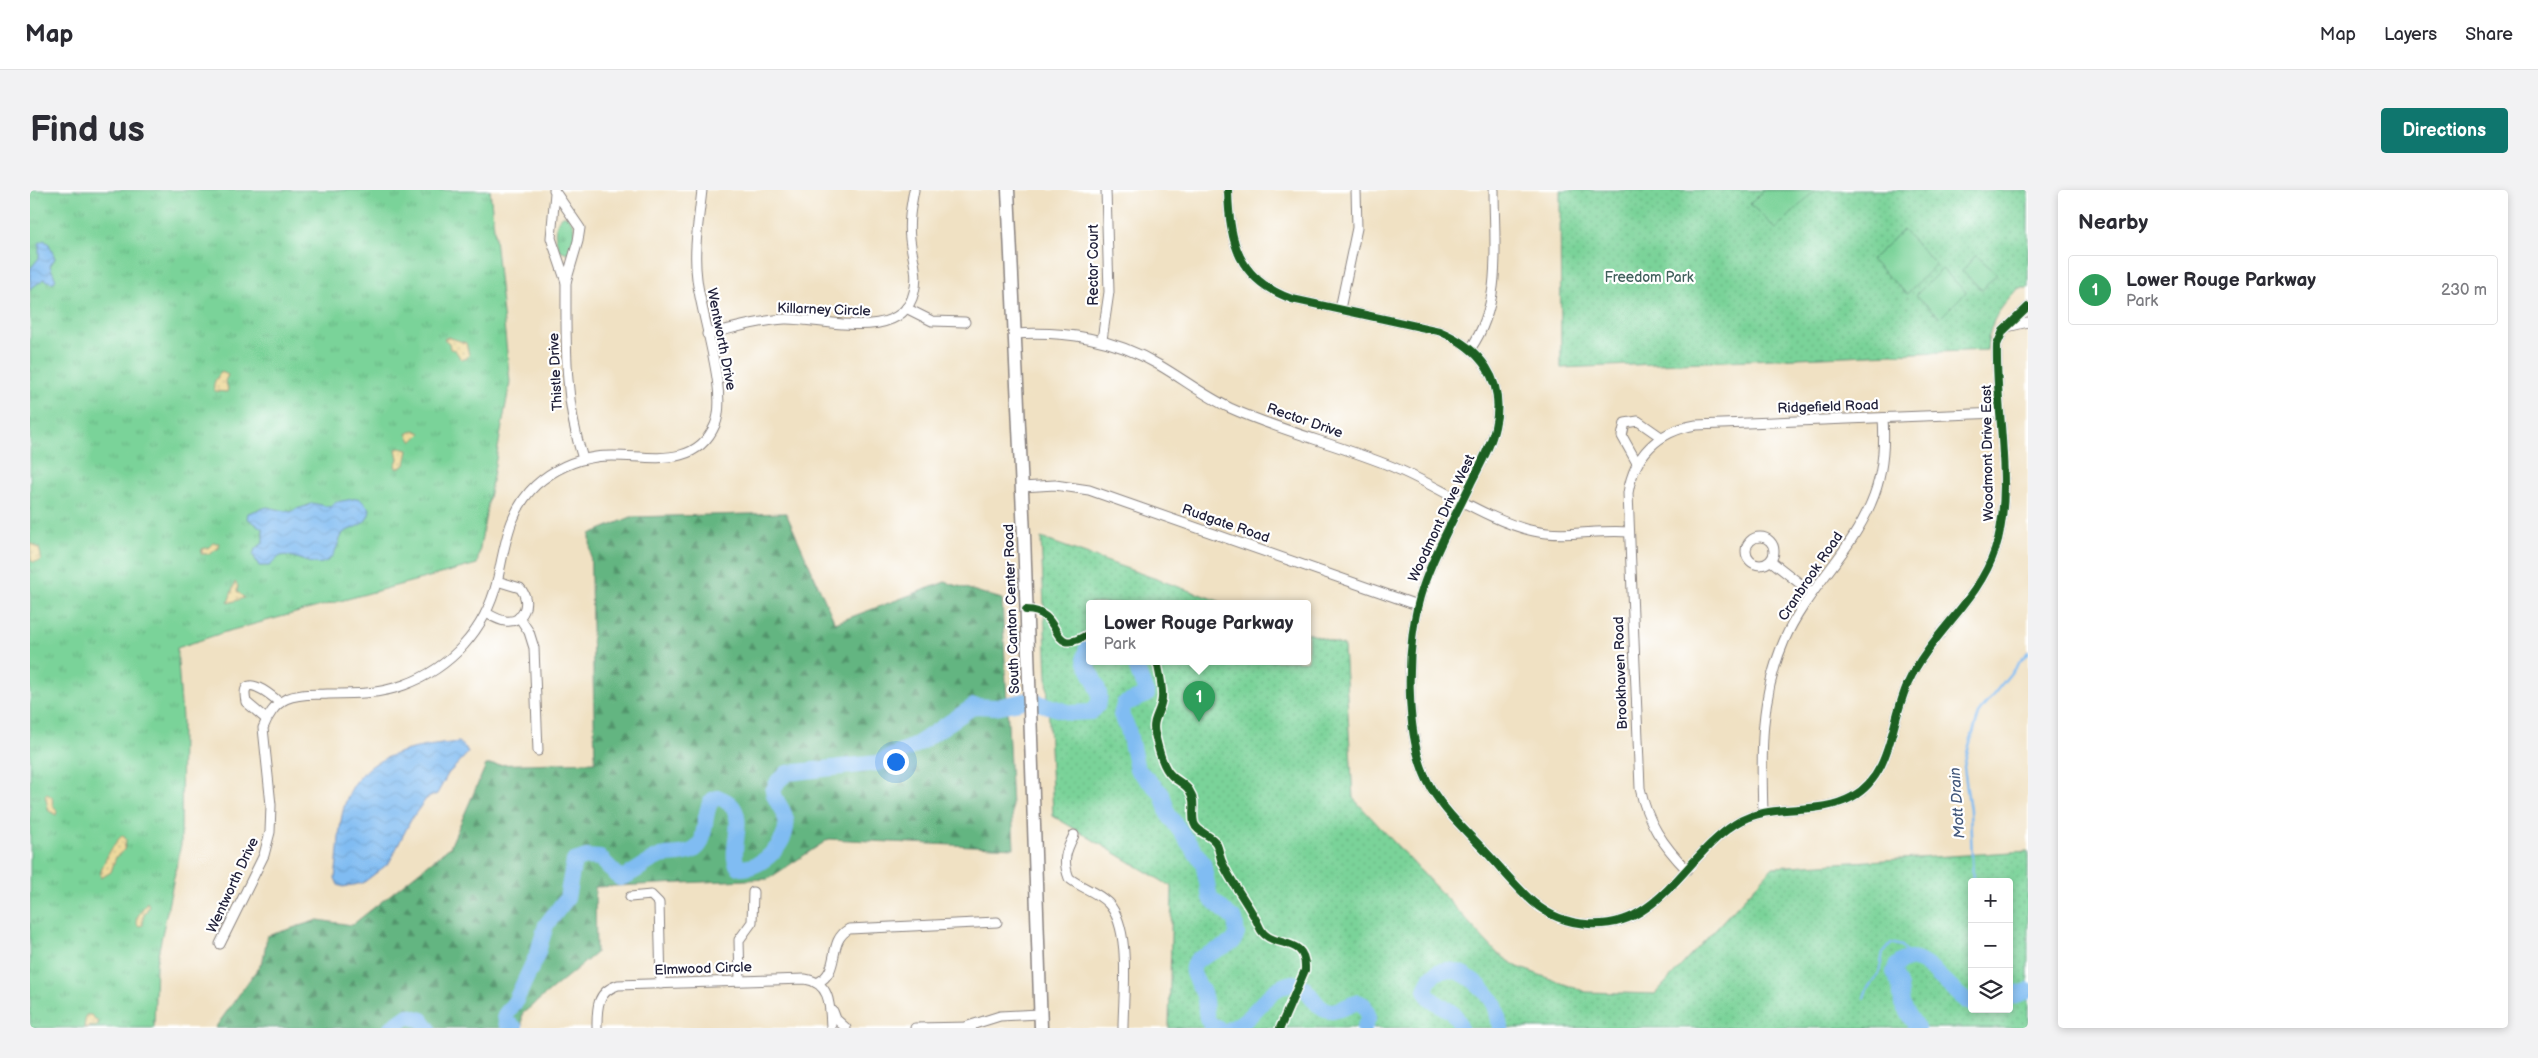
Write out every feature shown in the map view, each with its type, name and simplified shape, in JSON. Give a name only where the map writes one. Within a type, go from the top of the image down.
[{"type":"main road","name":"South Canton Center Road","points":[[1008,190],[1022,487],[1041,1028]]},
{"type":"street","name":"Wentworth Drive","points":[[280,703],[303,695],[373,692],[415,680],[437,669],[473,635],[486,613],[497,580],[507,532],[522,501],[549,475],[583,459],[609,455],[673,458],[689,453],[704,441],[716,424],[720,405],[698,291],[696,263],[702,190]]},
{"type":"street","points":[[914,190],[909,226],[916,283],[913,297],[906,308],[932,321],[965,322]]},
{"type":"street","name":"Rector Court","points":[[1102,340],[1109,292],[1106,190]]},
{"type":"street","name":"Woodmont Drive West","points":[[1228,190],[1231,236],[1239,256],[1251,274],[1280,295],[1439,331],[1458,339],[1471,348],[1481,360],[1491,378],[1496,395],[1497,412],[1492,438],[1429,572],[1417,605],[1411,636],[1409,668],[1415,738],[1422,768],[1432,789],[1445,807],[1531,901],[1550,914],[1570,922],[1611,923],[1629,917],[1646,908],[1687,870]]},
{"type":"street","points":[[1340,310],[1355,236],[1356,190]]},
{"type":"street","points":[[1471,348],[1486,322],[1494,282],[1494,190]]},
{"type":"street","name":"Thistle Drive","points":[[554,191],[580,228],[566,282],[568,392],[574,427],[583,459]]},
{"type":"street","name":"Thistle Drive","points":[[554,191],[551,238],[566,282]]},
{"type":"street","name":"Woodmont Drive East","points":[[1687,870],[1731,826],[1746,818],[1763,812],[1840,803],[1862,790],[1879,771],[1886,755],[1901,701],[1914,670],[1932,642],[1977,588],[1995,551],[2003,507],[1998,345],[2007,327],[2028,307]]},
{"type":"street","name":"Killarney Circle","points":[[707,334],[783,319],[878,324],[894,318],[906,308]]},
{"type":"street","points":[[2007,327],[2028,322]]},
{"type":"street","name":"Rector Drive","points":[[1014,334],[1042,332],[1102,340],[1141,355],[1231,408],[1393,467],[1526,529],[1556,534],[1628,532]]},
{"type":"street","name":"Ridgefield Road","points":[[1646,450],[1661,437],[1673,431],[1696,425],[1999,413]]},
{"type":"street","name":"Cranbrook Road","points":[[1763,812],[1761,740],[1768,692],[1784,640],[1812,593],[1856,532],[1872,503],[1883,462],[1883,418]]},
{"type":"street","points":[[1637,463],[1622,436],[1625,423],[1638,421],[1661,437]]},
{"type":"street","name":"Brookhaven Road","points":[[1646,450],[1637,463],[1630,479],[1628,493],[1628,532],[1640,788],[1646,810],[1655,831],[1668,850],[1687,870]]},
{"type":"street","name":"Rudgate Road","points":[[1022,487],[1055,485],[1090,490],[1417,605]]},
{"type":"street","points":[[1771,560],[1812,593]]},
{"type":"street","points":[[486,613],[505,621],[519,617],[526,606],[524,592],[516,585],[497,580]]},
{"type":"street","points":[[519,617],[529,632],[534,648],[538,751]]},
{"type":"street","points":[[254,686],[262,687],[280,703],[266,719],[246,702],[248,688],[254,686]]},
{"type":"street","name":"Wentworth Drive","points":[[220,944],[264,855],[270,832],[271,805],[262,735],[266,719]]},
{"type":"street","points":[[1074,835],[1065,852],[1064,861],[1068,878],[1108,903],[1119,925],[1124,976],[1123,1028]]},
{"type":"street","points":[[740,981],[739,940],[752,922],[753,892]]},
{"type":"street","points":[[630,897],[651,895],[659,903],[662,984]]},
{"type":"street","points":[[846,1028],[836,1019],[825,990],[817,983],[829,975],[832,969],[835,944],[838,938],[849,929],[996,922]]},
{"type":"street","name":"Elmwood Circle","points":[[598,1028],[597,1007],[606,990],[618,985],[805,979],[817,983]]},
{"type":"street","points":[[830,1003],[831,1028]]},
{"type":"street","points":[[915,1028],[972,1027],[1000,1016],[1040,1014]]},
{"type":"green space","points":[[30,190],[490,190],[510,382],[477,564],[225,632],[177,648],[182,719],[181,844],[156,964],[154,1028],[30,1028]]},
{"type":"green space","name":"Freedom Park","points":[[1560,190],[2028,190],[2028,288],[2019,288],[2001,309],[1990,330],[1987,350],[1561,368]]},
{"type":"green space","points":[[1764,190],[1815,190],[1776,229],[1750,204]]},
{"type":"green space","points":[[562,216],[567,216],[573,224],[575,235],[571,252],[567,253],[560,250],[556,237],[557,224]]},
{"type":"green space","points":[[1903,230],[1936,264],[1907,294],[1871,260]]},
{"type":"green space","points":[[1976,255],[1997,274],[1982,290],[1962,271]]},
{"type":"green space","points":[[1942,269],[1966,292],[1940,318],[1916,295]]},
{"type":"green space","points":[[786,513],[835,623],[945,582],[1002,599],[1014,848],[829,839],[768,879],[595,887],[596,953],[522,1014],[522,1028],[215,1028],[263,961],[267,936],[318,920],[352,925],[450,847],[486,765],[595,762],[590,534],[631,517]]},
{"type":"green space","points":[[1041,538],[1216,600],[1086,600],[1086,665],[1311,665],[1311,634],[1344,646],[1353,798],[1497,953],[1518,967],[1586,992],[1655,994],[1773,867],[2028,851],[2028,1028],[1169,1028],[1172,887],[1053,816]]},
{"type":"sand","points":[[448,337],[466,343],[469,355],[466,359],[461,359],[455,350],[450,349],[449,343],[444,339]]},
{"type":"sand","points":[[222,372],[228,375],[225,381],[228,388],[227,392],[215,391],[214,389],[215,381]]},
{"type":"sand","points":[[414,430],[421,433],[412,442],[407,434]]},
{"type":"sand","points":[[396,449],[408,450],[405,465],[397,469],[395,466],[398,459]]},
{"type":"sand","points":[[30,543],[39,548],[40,561],[33,562],[31,560]]},
{"type":"sand","points":[[213,543],[219,543],[219,548],[208,554],[201,554],[202,549],[209,547]]},
{"type":"sand","points":[[235,582],[238,586],[237,591],[244,598],[228,603]]},
{"type":"sand","points":[[47,794],[52,797],[53,805],[57,811],[56,815],[49,811],[45,796]]},
{"type":"sand","points":[[123,835],[126,840],[124,850],[116,857],[111,872],[101,878],[102,868],[108,855]]},
{"type":"sand","points":[[147,902],[149,906],[143,917],[143,925],[138,926],[136,919]]},
{"type":"sand","points":[[86,1015],[91,1015],[98,1022],[98,1025],[84,1028]]},
{"type":"water","points":[[44,240],[49,244],[55,258],[50,266],[56,280],[52,283],[44,279],[30,289],[30,269],[39,258],[39,243]]},
{"type":"water","points":[[359,498],[370,509],[367,519],[343,533],[333,555],[327,561],[321,563],[306,562],[286,555],[280,557],[269,566],[259,566],[253,555],[255,549],[263,543],[263,529],[247,518],[248,513],[267,507],[291,512],[312,503],[330,507],[336,502]]},
{"type":"water","points":[[459,742],[466,748],[468,753],[448,774],[437,794],[426,799],[412,818],[389,863],[363,883],[343,887],[338,885],[335,878],[341,821],[347,799],[356,782],[368,769],[383,759],[400,752],[438,744]]},
{"type":"waterway","points":[[1086,651],[1086,661]]},
{"type":"waterway","name":"Mott Drain","points":[[1973,878],[1970,811],[1964,767],[1968,749],[1980,711],[2028,652]]},
{"type":"waterway","points":[[515,1028],[506,1022],[505,1015],[515,1002],[537,955],[546,925],[567,898],[574,861],[586,857],[600,858],[620,878],[631,874],[661,856],[692,851],[700,844],[710,803],[714,799],[721,798],[730,804],[735,811],[737,820],[736,864],[741,868],[758,864],[766,859],[779,845],[786,828],[786,820],[773,791],[778,781],[787,773],[878,763],[916,745],[974,706],[996,707],[1029,700],[1071,713],[1091,712],[1098,704],[1099,696],[1088,665]]},
{"type":"waterway","points":[[1136,665],[1147,695],[1124,704],[1121,715],[1128,729],[1137,769],[1162,794],[1168,814],[1203,863],[1210,898],[1235,920],[1237,934],[1233,942],[1197,960],[1193,969],[1194,977],[1205,998],[1207,1018],[1212,1025],[1218,1028]]},
{"type":"waterway","points":[[1864,998],[1867,989],[1879,973],[1883,953],[1891,943],[1902,946],[1913,960]]},
{"type":"waterway","points":[[1917,1028],[1902,1004],[1900,987],[1894,972],[1896,966],[1906,960],[1915,960],[1925,964],[1968,1002]]},
{"type":"waterway","points":[[1460,1028],[1455,1015],[1428,996],[1425,990],[1431,978],[1439,971],[1459,972],[1479,985],[1495,1005],[1501,1028]]},
{"type":"waterway","points":[[1231,1028],[1240,1024],[1275,991],[1293,983],[1304,988],[1316,1003],[1326,1010],[1342,1009],[1358,1002],[1364,1005],[1369,1017],[1364,1028]]},
{"type":"waterway","points":[[2013,996],[2028,991]]},
{"type":"waterway","points":[[391,1028],[408,1016],[422,1020],[428,1028]]},
{"type":"cycle path","points":[[1228,190],[1234,242],[1248,270],[1259,281],[1274,291],[1292,299],[1439,331],[1454,338],[1478,356],[1493,380],[1497,395],[1497,410],[1491,441],[1433,560],[1417,609],[1410,661],[1411,717],[1415,743],[1422,767],[1431,788],[1443,805],[1533,902],[1559,918],[1574,922],[1604,924],[1633,916],[1658,899],[1711,843],[1735,824],[1763,813],[1838,803],[1852,797],[1876,775],[1889,746],[1902,698],[1917,665],[1977,586],[1995,550],[2001,527],[2004,476],[1997,345],[2003,331],[2028,307]]},
{"type":"cycle path","points":[[1026,610],[1039,612],[1047,618],[1061,638],[1067,641],[1076,640],[1086,635]]},
{"type":"cycle path","points":[[1158,665],[1162,698],[1154,729],[1163,762],[1172,776],[1189,790],[1193,799],[1194,823],[1216,843],[1227,872],[1264,934],[1294,946],[1304,958],[1305,970],[1280,1028]]},
{"type":"place","name":"Lower Rouge Parkway","points":[[1199,722]]}]
